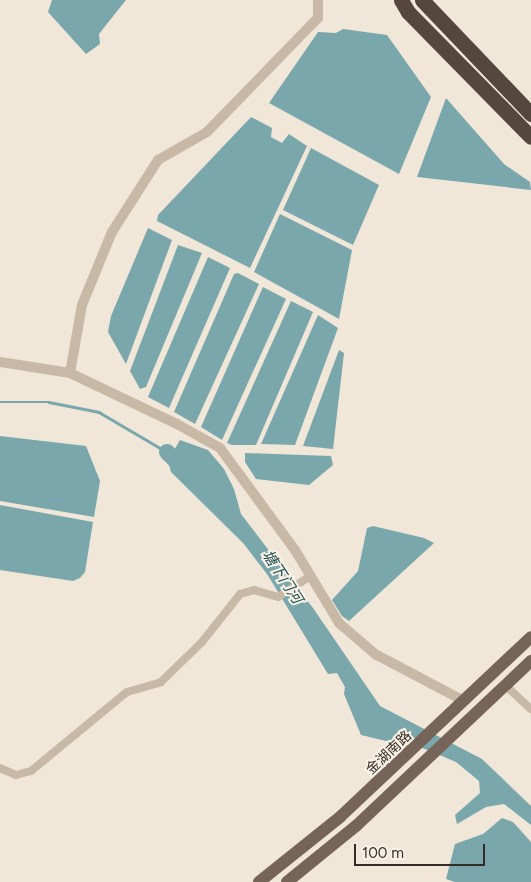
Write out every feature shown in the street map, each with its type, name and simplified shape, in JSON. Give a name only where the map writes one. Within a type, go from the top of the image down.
[{"type":"highway","points":[[401,0],[408,12],[531,137]]},
{"type":"highway","points":[[422,0],[531,114]]},
{"type":"main road","name":"金湖南路","points":[[260,882],[340,817],[411,753],[531,637]]},
{"type":"main road","points":[[290,881],[356,826],[466,725],[531,661]]},
{"type":"street","points":[[70,373],[82,305],[112,232],[158,160],[207,132],[318,18],[318,0]]},
{"type":"street","points":[[0,362],[70,373],[177,424],[220,448],[295,550],[309,577],[339,623],[375,654],[464,701]]},
{"type":"street","points":[[0,768],[16,775],[31,771],[127,692],[161,682],[202,642],[240,594],[254,590],[278,597],[309,577]]},
{"type":"street","points":[[506,686],[531,709]]},
{"type":"water","points":[[52,0],[126,0],[99,34],[100,44],[86,54],[48,12]]},
{"type":"water","points":[[343,29],[387,35],[431,97],[399,174],[269,103],[318,32],[336,33]]},
{"type":"water","points":[[446,98],[504,164],[530,182],[531,190],[417,177]]},
{"type":"water","points":[[251,117],[272,128],[271,137],[282,143],[289,134],[307,146],[250,268],[157,221],[158,215]]},
{"type":"water","points":[[311,148],[379,185],[353,245],[283,210]]},
{"type":"water","points":[[280,214],[352,250],[339,319],[254,272]]},
{"type":"water","points":[[148,228],[172,240],[126,364],[108,332],[111,316]]},
{"type":"water","points":[[178,245],[202,253],[146,387],[140,389],[130,371]]},
{"type":"water","points":[[208,257],[230,268],[169,408],[148,397]]},
{"type":"water","points":[[238,273],[259,284],[195,424],[174,412],[234,274]]},
{"type":"water","points":[[263,287],[286,299],[222,440],[201,427]]},
{"type":"water","points":[[291,301],[313,312],[256,445],[232,445],[227,443]]},
{"type":"water","points":[[318,315],[338,328],[295,445],[261,444]]},
{"type":"water","points":[[339,350],[344,353],[333,449],[303,446]]},
{"type":"water","points":[[0,436],[86,446],[100,481],[94,517],[0,501]]},
{"type":"water","points":[[180,440],[208,450],[224,469],[234,489],[241,514],[313,608],[380,706],[482,759],[531,806],[531,825],[504,804],[486,807],[457,824],[455,815],[480,793],[479,781],[456,762],[401,739],[386,741],[361,735],[344,694],[345,687],[337,673],[328,674],[267,574],[243,543],[171,472],[168,461]]},
{"type":"water","points":[[245,453],[331,456],[333,465],[309,485],[256,479],[245,462]]},
{"type":"water","points":[[0,505],[93,522],[85,572],[80,578],[73,581],[0,570]]},
{"type":"water","points":[[373,526],[424,538],[434,543],[349,621],[342,616],[332,600],[358,571],[367,528]]},
{"type":"water","points":[[502,818],[513,822],[531,842],[531,882],[455,882],[446,879],[455,844],[483,834]]},
{"type":"waterway","name":"塘下门河","points":[[0,402],[49,402],[99,412],[167,452]]},
{"type":"waterway","name":"塘下门河","points":[[167,452],[187,472]]}]
